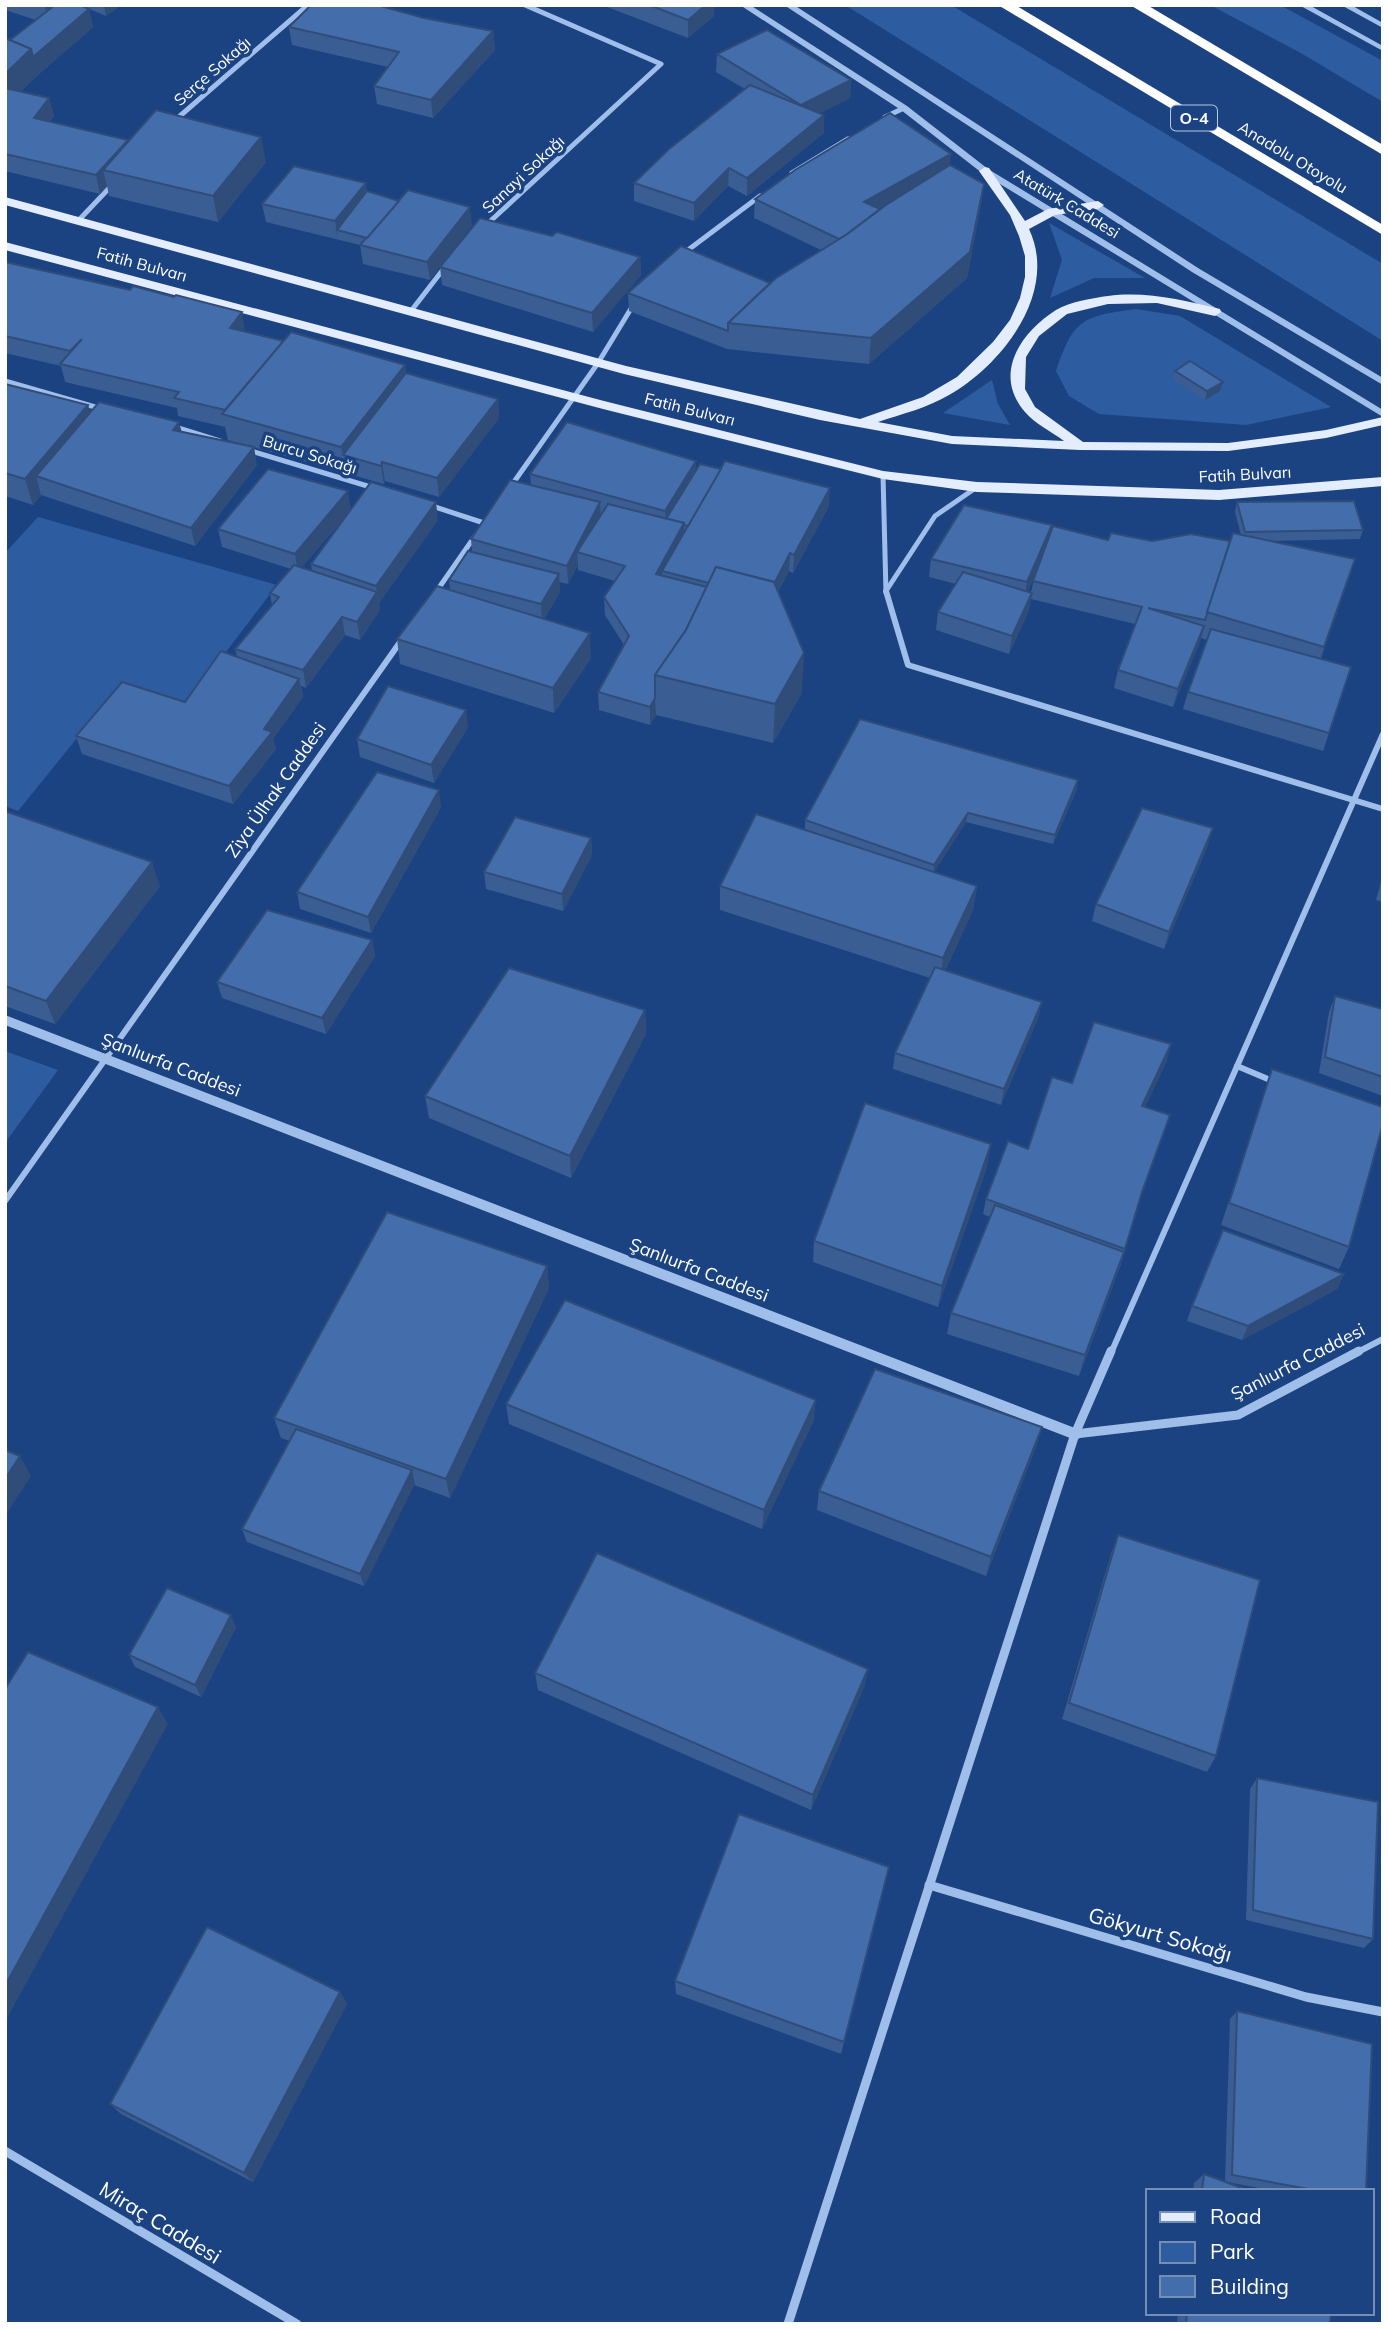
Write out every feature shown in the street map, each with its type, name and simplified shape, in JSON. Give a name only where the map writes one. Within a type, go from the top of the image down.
[{"type":"highway","name":"Anadolu Otoyolu","points":[[1005,5],[1383,231]]},
{"type":"highway","points":[[1137,5],[1383,151]]},
{"type":"main road","points":[[861,423],[938,396],[985,362],[1016,324],[1031,290],[1033,266],[1015,210],[985,171]]},
{"type":"main road","name":"Fatih Bulvarı","points":[[5,201],[598,363],[861,423],[952,440],[1080,446],[1228,447],[1326,434],[1383,421]]},
{"type":"main road","points":[[1022,228],[1052,212],[1098,205]]},
{"type":"main road","name":"Fatih Bulvarı","points":[[5,246],[573,397],[883,475],[977,487],[1219,495],[1383,481]]},
{"type":"main road","points":[[1080,446],[1030,410],[1018,389],[1018,357],[1034,333],[1063,311],[1108,300],[1157,299],[1215,312]]},
{"type":"street","name":"Serçe Sokağı","points":[[166,128],[308,5]]},
{"type":"street","name":"Sanayi Sokağı","points":[[476,234],[661,64],[525,5]]},
{"type":"street","name":"Atatürk Caddesi","points":[[744,5],[904,108],[985,171],[1383,414]]},
{"type":"street","name":"Atatürk Caddesi","points":[[788,5],[1195,270],[1383,382]]},
{"type":"street","points":[[1303,5],[1383,49]]},
{"type":"street","points":[[1345,5],[1383,26]]},
{"type":"street","points":[[874,123],[904,108]]},
{"type":"street","points":[[789,175],[853,135]]},
{"type":"street","points":[[78,221],[122,174]]},
{"type":"street","points":[[671,264],[688,247],[767,191]]},
{"type":"street","points":[[411,311],[449,262]]},
{"type":"street","points":[[500,501],[598,363],[628,308],[637,299]]},
{"type":"street","points":[[5,381],[106,410]]},
{"type":"street","points":[[170,426],[233,445]]},
{"type":"street","name":"Burcu Sokağı","points":[[246,449],[382,491]]},
{"type":"street","points":[[883,475],[886,592],[908,666],[1383,809]]},
{"type":"street","points":[[886,592],[935,516],[977,487]]},
{"type":"street","points":[[419,502],[484,523]]},
{"type":"street","points":[[428,603],[492,512]]},
{"type":"street","name":"Ziya Ülhak Caddesi","points":[[5,1201],[411,626]]},
{"type":"street","points":[[788,2324],[1075,1434],[1383,734]]},
{"type":"street","name":"Şanlıurfa Caddesi","points":[[5,1020],[1075,1434],[1238,1415],[1383,1339]]},
{"type":"street","points":[[1237,1066],[1286,1086]]},
{"type":"street","name":"Gökyurt Sokağı","points":[[929,1885],[1306,1997],[1383,2012]]},
{"type":"street","name":"Miraç Caddesi","points":[[5,2151],[297,2324]]},
{"type":"green space","points":[[845,5],[951,5],[1383,264],[1383,341]]},
{"type":"green space","points":[[1210,5],[1280,5],[1383,61],[1383,102],[1299,52]]},
{"type":"green space","points":[[1049,223],[1145,278],[1094,278],[1050,298],[1062,260]]},
{"type":"green space","points":[[1136,309],[1180,316],[1331,407],[1246,425],[1099,414],[1069,396],[1056,371],[1068,340],[1082,323],[1104,314]]},
{"type":"green space","points":[[992,380],[998,404],[1010,425],[943,413]]},
{"type":"green space","points":[[38,517],[277,585],[185,706],[120,685],[18,811],[5,806],[5,553]]},
{"type":"green space","points":[[5,1051],[58,1070],[5,1143]]},
{"type":"building","points":[[55,5],[80,5],[89,9],[33,57],[31,49],[10,40]]},
{"type":"building","points":[[311,5],[377,5],[424,18],[493,31],[431,100],[374,86],[399,52],[289,27]]},
{"type":"building","points":[[649,5],[706,5],[688,20]]},
{"type":"building","points":[[767,30],[851,80],[801,105],[717,54]]},
{"type":"building","points":[[5,38],[31,49],[5,74]]},
{"type":"building","points":[[750,85],[824,115],[747,178],[729,168],[694,203],[634,183],[669,149]]},
{"type":"building","points":[[5,88],[49,98],[34,118],[128,140],[96,175],[5,154]]},
{"type":"building","points":[[156,110],[261,137],[213,196],[103,170]]},
{"type":"building","points":[[890,113],[951,154],[864,202],[880,209],[846,235],[839,239],[755,199],[795,170]]},
{"type":"building","points":[[950,165],[984,184],[970,252],[871,338],[728,323],[776,278]]},
{"type":"building","points":[[294,166],[366,183],[335,221],[262,204]]},
{"type":"building","points":[[408,190],[470,207],[427,262],[360,245]]},
{"type":"building","points":[[367,191],[399,201],[367,238],[337,230]]},
{"type":"building","points":[[480,218],[552,236],[557,232],[640,257],[592,313],[440,267]]},
{"type":"building","points":[[681,246],[770,283],[728,323],[728,331],[628,293]]},
{"type":"building","points":[[5,262],[130,290],[133,286],[174,297],[176,295],[242,312],[230,328],[284,341],[225,410],[174,398],[179,392],[60,364],[82,339],[70,351],[5,336]]},
{"type":"building","points":[[291,332],[405,365],[341,447],[222,414]]},
{"type":"building","points":[[1190,361],[1223,382],[1207,391],[1175,371]]},
{"type":"building","points":[[406,373],[498,399],[437,478],[382,462],[381,466],[343,455]]},
{"type":"building","points":[[5,384],[88,405],[25,479],[5,473]]},
{"type":"building","points":[[99,402],[179,422],[173,430],[254,447],[191,528],[36,476]]},
{"type":"building","points":[[567,422],[696,461],[665,511],[530,474]]},
{"type":"building","points":[[725,461],[830,488],[794,555],[790,553],[775,582],[716,567],[709,583],[662,571]]},
{"type":"building","points":[[700,464],[721,469],[688,526],[666,519]]},
{"type":"building","points":[[268,469],[348,491],[295,554],[218,529]]},
{"type":"building","points":[[510,480],[600,502],[567,566],[471,539]]},
{"type":"building","points":[[371,482],[436,502],[376,586],[311,564]]},
{"type":"building","points":[[1354,501],[1363,530],[1245,532],[1237,502]]},
{"type":"building","points":[[608,504],[684,523],[656,574],[707,587],[686,630],[655,675],[655,698],[650,707],[598,692],[629,636],[604,597],[625,566],[577,552]]},
{"type":"building","points":[[964,505],[1052,525],[1027,582],[931,559]]},
{"type":"building","points":[[1053,526],[1108,540],[1111,533],[1152,541],[1191,534],[1230,541],[1205,620],[1148,608],[1204,626],[1178,689],[1118,670],[1142,607],[1033,581]]},
{"type":"building","points":[[1233,533],[1355,559],[1324,647],[1207,612]]},
{"type":"building","points":[[468,551],[559,574],[541,604],[449,580]]},
{"type":"building","points":[[294,565],[377,592],[357,622],[342,617],[303,670],[235,649],[279,597],[270,593]]},
{"type":"building","points":[[716,567],[774,582],[804,653],[775,704],[655,675],[686,630]]},
{"type":"building","points":[[963,572],[1032,593],[1012,636],[938,612]]},
{"type":"building","points":[[437,586],[590,633],[553,688],[397,639]]},
{"type":"building","points":[[1211,629],[1351,667],[1329,733],[1188,692]]},
{"type":"building","points":[[221,651],[299,679],[264,729],[272,732],[229,786],[76,736],[122,682],[185,702]]},
{"type":"building","points":[[388,686],[466,710],[431,765],[357,739]]},
{"type":"building","points":[[860,719],[1078,780],[1055,835],[968,813],[934,865],[805,820]]},
{"type":"building","points":[[377,772],[439,790],[368,917],[297,892]]},
{"type":"building","points":[[1142,808],[1213,828],[1169,932],[1096,904]]},
{"type":"building","points":[[5,811],[152,862],[46,1001],[5,986]]},
{"type":"building","points":[[756,814],[977,886],[943,958],[720,886]]},
{"type":"building","points":[[515,817],[591,838],[562,894],[484,872]]},
{"type":"building","points":[[267,910],[372,940],[322,1018],[217,982]]},
{"type":"building","points":[[935,967],[1042,1002],[1004,1089],[895,1053]]},
{"type":"building","points":[[509,968],[645,1010],[570,1156],[425,1096]]},
{"type":"building","points":[[1335,996],[1383,1009],[1383,1077],[1325,1057]]},
{"type":"building","points":[[1094,1022],[1171,1044],[1142,1106],[1170,1115],[1125,1249],[986,1199],[1008,1141],[1028,1149],[1052,1077],[1072,1083]]},
{"type":"building","points":[[1272,1069],[1383,1107],[1383,1124],[1349,1247],[1229,1203]]},
{"type":"building","points":[[865,1103],[991,1144],[942,1286],[814,1241]]},
{"type":"building","points":[[995,1205],[1124,1252],[1085,1355],[951,1313]]},
{"type":"building","points":[[387,1212],[547,1266],[446,1479],[274,1418]]},
{"type":"building","points":[[1223,1230],[1344,1274],[1248,1326],[1192,1306]]},
{"type":"building","points":[[565,1300],[816,1400],[764,1510],[506,1404]]},
{"type":"building","points":[[875,1369],[1042,1427],[991,1557],[819,1491]]},
{"type":"building","points":[[296,1429],[412,1470],[360,1574],[242,1529]]},
{"type":"building","points":[[5,1450],[20,1456],[5,1479]]},
{"type":"building","points":[[1118,1535],[1260,1580],[1216,1756],[1069,1703]]},
{"type":"building","points":[[597,1553],[868,1669],[813,1795],[535,1673]]},
{"type":"building","points":[[167,1588],[231,1615],[195,1685],[129,1655]]},
{"type":"building","points":[[28,1652],[158,1707],[5,1986],[5,1689]]},
{"type":"building","points":[[1257,1778],[1378,1802],[1373,1939],[1253,1910]]},
{"type":"building","points":[[739,1814],[889,1867],[844,2042],[675,1981]]},
{"type":"building","points":[[207,1927],[340,1992],[244,2173],[110,2104]]},
{"type":"building","points":[[1237,2011],[1372,2044],[1366,2189],[1308,2189],[1232,2175]]},
{"type":"building","points":[[1204,2174],[1245,2189],[1202,2189]]},
{"type":"building","points":[[1187,2315],[1331,2315],[1330,2324],[1186,2324]]}]
